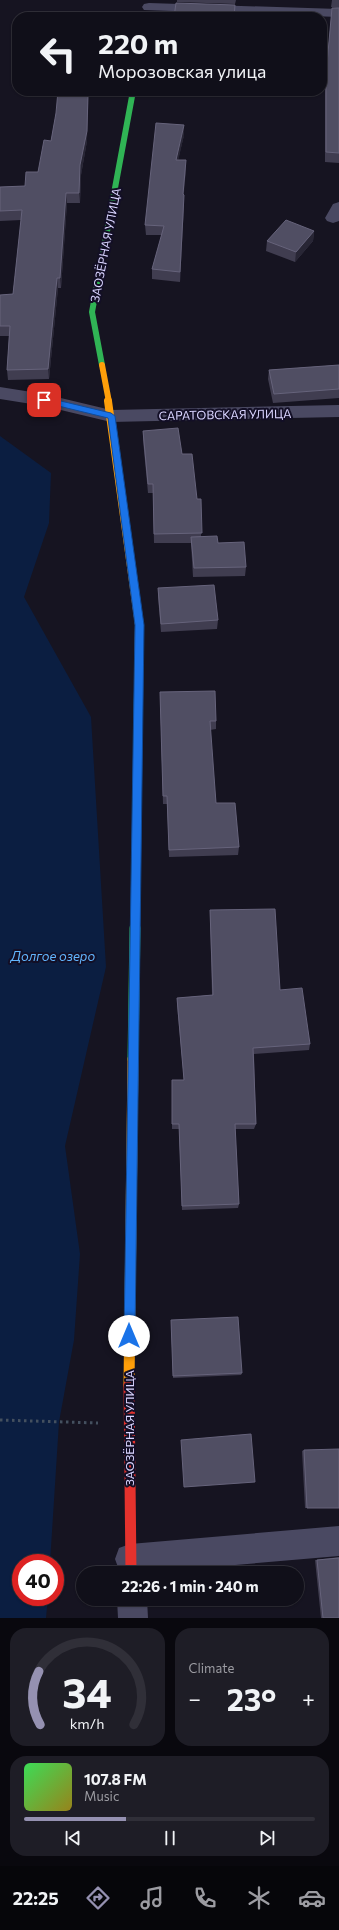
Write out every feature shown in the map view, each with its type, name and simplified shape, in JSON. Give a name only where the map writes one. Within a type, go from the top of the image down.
[{"type":"street","points":[[149,8],[301,12]]},
{"type":"street","points":[[327,13],[339,13]]},
{"type":"street","name":"ЗАОЗЁРНАЯ УЛИЦА","points":[[131,1566],[129,1425],[139,625],[111,416],[92,312],[132,96]]},
{"type":"street","name":"САРАТОВСКАЯ УЛИЦА","points":[[0,393],[44,400],[111,416],[339,411]]},
{"type":"street","points":[[131,1566],[339,1540]]},
{"type":"street","points":[[132,1606],[133,1618]]},
{"type":"path","points":[[0,1420],[129,1425]]},
{"type":"water","name":"Долгое озеро","points":[[0,436],[51,473],[49,523],[24,597],[91,717],[106,967],[65,1146],[80,1254],[74,1340],[59,1422],[51,1554],[12,1554],[12,1606],[47,1606],[46,1618],[0,1618]]},
{"type":"building","points":[[176,3],[235,5],[234,12],[175,12]]},
{"type":"building","points":[[332,8],[339,8],[339,153],[326,152],[327,64]]},
{"type":"building","points":[[58,96],[88,96],[87,131],[80,165],[79,193],[66,193],[60,278],[57,278],[48,369],[7,370],[10,326],[0,326],[0,295],[13,294],[22,210],[0,211],[0,187],[25,186],[26,172],[38,172],[44,140],[51,141]]},
{"type":"building","points":[[156,123],[184,125],[176,160],[186,160],[180,272],[152,269],[164,226],[145,225]]},
{"type":"building","points":[[286,220],[314,231],[296,252],[267,241]]},
{"type":"building","points":[[339,365],[339,389],[274,394],[269,370]]},
{"type":"building","points":[[178,428],[182,454],[192,454],[197,499],[201,499],[202,533],[154,534],[153,484],[148,484],[143,431]]},
{"type":"building","points":[[217,536],[218,543],[244,542],[246,567],[194,568],[191,537]]},
{"type":"building","points":[[214,585],[218,620],[161,624],[158,588]]},
{"type":"building","points":[[215,691],[216,721],[210,721],[216,803],[235,803],[239,847],[169,850],[167,796],[163,796],[160,692]]},
{"type":"building","points":[[275,909],[280,990],[302,988],[310,1044],[253,1048],[256,1124],[235,1124],[239,1204],[182,1206],[179,1124],[172,1124],[172,1080],[184,1080],[177,998],[213,995],[210,910]]},
{"type":"building","points":[[238,1317],[242,1373],[173,1376],[171,1320]]},
{"type":"building","points":[[251,1434],[255,1482],[184,1487],[181,1440]]},
{"type":"building","points":[[339,1449],[339,1508],[307,1508],[304,1450]]},
{"type":"building","points":[[339,1558],[339,1618],[323,1618],[317,1560]]},
{"type":"traffic: fast","points":[[102,365],[92,312],[132,96]]},
{"type":"traffic: fast","points":[[133,1059],[138,691]]},
{"type":"traffic: slow","points":[[102,365],[111,416],[139,625],[138,691]]},
{"type":"traffic: slow","points":[[129,1385],[133,1059]]},
{"type":"traffic: jam","points":[[129,1385],[131,1566]]},
{"type":"route","points":[[44,400],[111,416],[139,625],[129,1336]]}]
